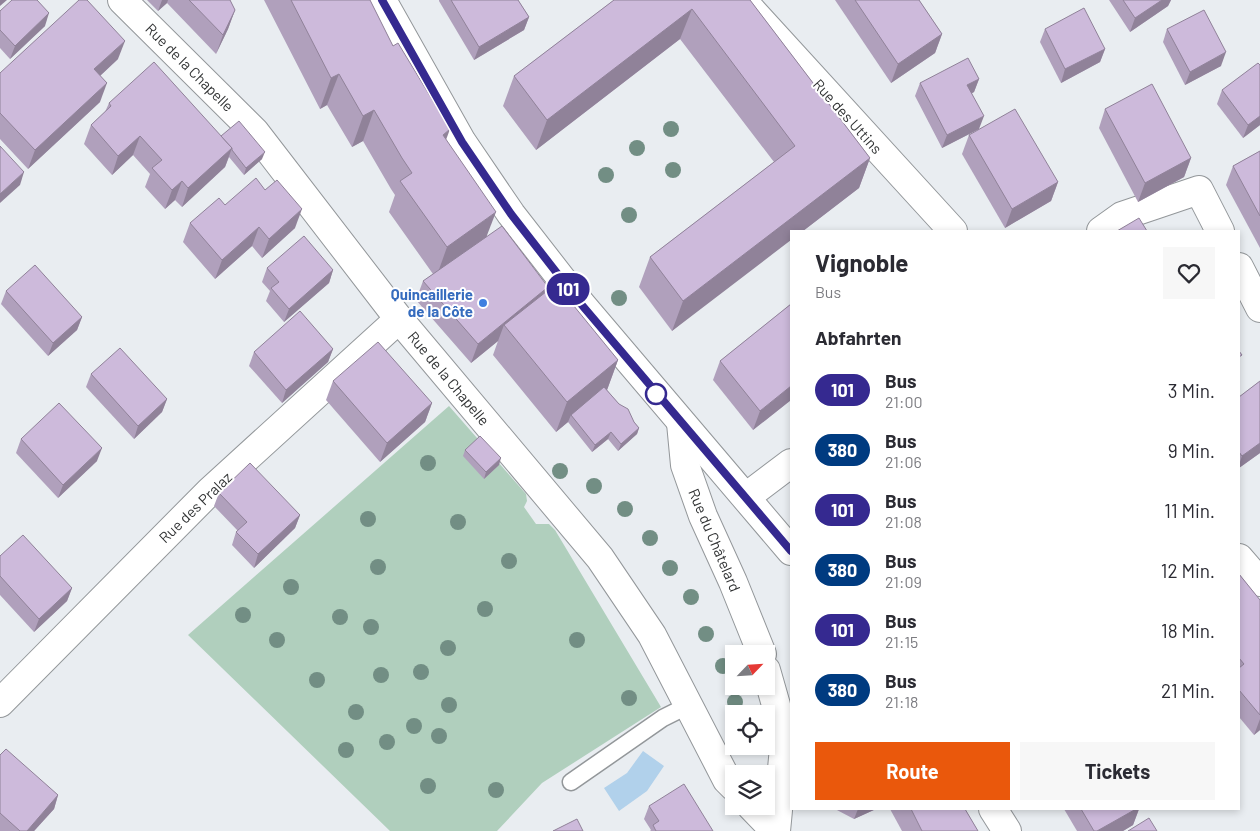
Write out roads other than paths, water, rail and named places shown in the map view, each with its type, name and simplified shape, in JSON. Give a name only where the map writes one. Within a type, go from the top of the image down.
[{"type":"street","name":"Rue de la Chapelle","points":[[122,0],[256,132],[399,319],[600,558],[652,635],[725,776]]},
{"type":"street","points":[[382,0],[438,102],[482,173],[548,264],[790,550]]},
{"type":"street","name":"Rue des Uttins","points":[[742,0],[952,230]]},
{"type":"street","points":[[1102,230],[1122,216],[1199,190],[1219,230]]},
{"type":"street","points":[[1240,269],[1260,308]]},
{"type":"street","name":"Rue des Pralaz","points":[[0,703],[210,491],[399,319]]},
{"type":"street","name":"Rue du Châtelard","points":[[681,423],[685,465],[703,516],[737,591],[758,645]]},
{"type":"street","points":[[746,497],[790,464]]},
{"type":"street","points":[[1240,559],[1260,582]]},
{"type":"street","points":[[773,695],[784,748],[776,831]]},
{"type":"street","points":[[994,810],[1007,831]]},
{"type":"street","points":[[761,815],[776,831]]},
{"type":"lane","points":[[570,782],[663,718],[688,706]]},
{"type":"water","points":[[643,751],[664,766],[647,791],[619,811],[604,788],[627,773]]},
{"type":"place","name":"Quincaillerie de la Côte","points":[[483,303]]}]
